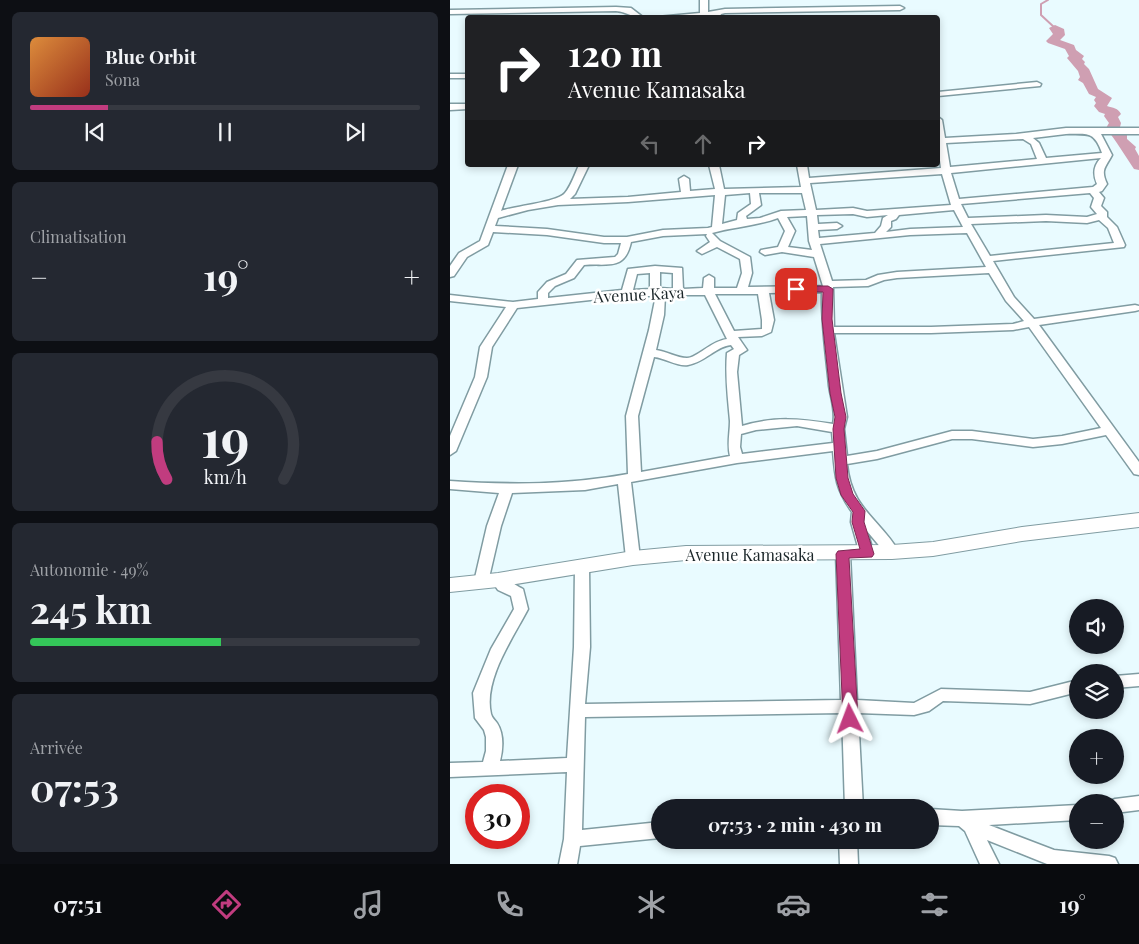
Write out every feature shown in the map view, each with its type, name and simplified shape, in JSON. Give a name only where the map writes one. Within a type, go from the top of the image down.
[{"type":"street","points":[[704,0],[704,14]]},
{"type":"street","points":[[455,2],[450,12],[509,10],[567,14],[579,5],[622,10],[633,15]]},
{"type":"street","points":[[622,10],[628,2]]},
{"type":"street","points":[[775,14],[776,2]]},
{"type":"street","points":[[717,15],[726,11],[775,14],[901,8]]},
{"type":"street","points":[[690,15],[710,15]]},
{"type":"street","points":[[450,76],[464,76]]},
{"type":"street","points":[[450,84],[464,76]]},
{"type":"street","points":[[940,94],[1037,84]]},
{"type":"street","points":[[450,106],[465,106]]},
{"type":"street","points":[[940,141],[1025,136],[1066,131],[1139,131]]},
{"type":"street","points":[[1092,131],[1103,143],[1107,155]]},
{"type":"street","points":[[1025,136],[1034,143],[1043,162]]},
{"type":"street","points":[[940,146],[945,171],[956,204],[1010,298],[1032,324],[1139,471]]},
{"type":"street","points":[[495,216],[527,206],[562,201],[627,199],[754,190],[1107,155]]},
{"type":"street","points":[[490,229],[547,232],[604,240],[628,240],[656,235],[713,230],[761,221],[781,214],[853,211],[867,214],[895,212],[1093,190],[1099,189],[1102,184],[1099,177],[1100,164],[1107,155]]},
{"type":"street","points":[[450,274],[463,256],[484,244],[512,167]]},
{"type":"street","points":[[562,201],[570,194],[583,167]]},
{"type":"street","points":[[714,167],[720,192],[713,230],[716,243]]},
{"type":"street","points":[[802,167],[812,213],[814,241],[828,286],[826,310],[834,380],[841,417],[838,429],[844,487],[852,504],[892,552]]},
{"type":"street","points":[[684,179],[686,194]]},
{"type":"street","points":[[743,223],[741,214],[756,205],[754,190]]},
{"type":"street","points":[[987,259],[1120,245],[1112,227],[1101,216],[1102,212],[1096,206],[1099,198],[1093,190]]},
{"type":"street","points":[[878,236],[886,228],[886,220],[894,217],[895,212]]},
{"type":"street","points":[[781,214],[790,230],[782,249]]},
{"type":"street","points":[[814,241],[1046,218],[1087,220],[1101,216]]},
{"type":"street","points":[[813,227],[837,226]]},
{"type":"street","points":[[648,247],[656,235]]},
{"type":"street","points":[[544,302],[543,292],[549,285],[572,274],[581,262],[600,262],[622,256],[628,240]]},
{"type":"street","points":[[702,251],[716,243],[725,245],[738,256],[746,254],[761,256],[765,252],[782,249],[818,254]]},
{"type":"street","points":[[742,290],[747,273],[746,254]]},
{"type":"street","points":[[654,269],[655,289],[667,294]]},
{"type":"street","points":[[627,293],[632,272],[654,269],[678,270],[659,317],[632,416],[629,478],[632,558]]},
{"type":"street","name":"Avenue Kaya","points":[[450,298],[513,305],[627,293],[667,294],[828,286],[868,283],[882,277],[897,275],[993,270]]},
{"type":"street","points":[[570,299],[572,274]]},
{"type":"street","points":[[709,278],[708,291],[741,350],[732,353],[731,372],[736,432],[734,447],[737,459]]},
{"type":"street","points":[[649,353],[664,354],[686,362],[698,359],[720,343],[733,338],[762,333],[767,330],[768,320],[763,290]]},
{"type":"street","points":[[450,451],[480,377],[486,347],[513,305]]},
{"type":"street","points":[[829,330],[930,330],[1013,327],[1040,321],[1135,308]]},
{"type":"street","points":[[736,432],[755,426],[797,422],[838,429]]},
{"type":"street","points":[[841,461],[877,455],[957,434],[1034,444],[1109,430]]},
{"type":"street","points":[[450,485],[507,489],[564,488],[737,459],[840,446]]},
{"type":"street","points":[[490,769],[494,751],[494,736],[491,727],[483,718],[481,693],[499,649],[521,609],[518,593],[489,581],[494,526],[507,489]]},
{"type":"street","points":[[859,511],[858,522],[868,554]]},
{"type":"street","name":"Avenue Kamasaka","points":[[450,585],[489,581],[632,558],[694,553],[868,554],[933,549],[1022,534],[1139,520]]},
{"type":"street","points":[[842,554],[855,799]]},
{"type":"street","points":[[568,864],[573,839],[577,711],[582,646],[582,567]]},
{"type":"street","points":[[1124,681],[1139,680]]},
{"type":"street","points":[[577,711],[850,706],[914,709],[941,695],[1030,698],[1069,688]]},
{"type":"street","points":[[450,770],[576,765]]},
{"type":"street","points":[[1124,804],[1139,802]]},
{"type":"street","points":[[939,819],[967,823],[1069,813]]},
{"type":"street","points":[[967,823],[990,864]]},
{"type":"street","points":[[967,823],[1054,858],[1109,864]]},
{"type":"street","points":[[573,839],[651,831]]},
{"type":"street","points":[[848,849],[849,864]]},
{"type":"waterway","points":[[1048,0],[1041,4],[1041,15],[1055,28]]},
{"type":"waterway","points":[[1055,28],[1058,29],[1059,35],[1052,41],[1070,47],[1071,52],[1078,56],[1073,58],[1079,62],[1077,64],[1083,69],[1087,79],[1084,80],[1088,81],[1093,91],[1106,98]]},
{"type":"waterway","points":[[1105,100],[1100,100],[1103,103],[1100,106],[1103,109],[1114,112],[1115,114],[1110,116],[1115,123],[1113,128],[1120,135],[1121,141],[1129,147],[1128,149],[1139,166]]},
{"type":"route","points":[[796,289],[828,289],[826,310],[834,380],[841,417],[838,429],[842,478],[847,495],[859,511],[858,522],[860,532],[868,554],[842,554],[850,719]]}]
